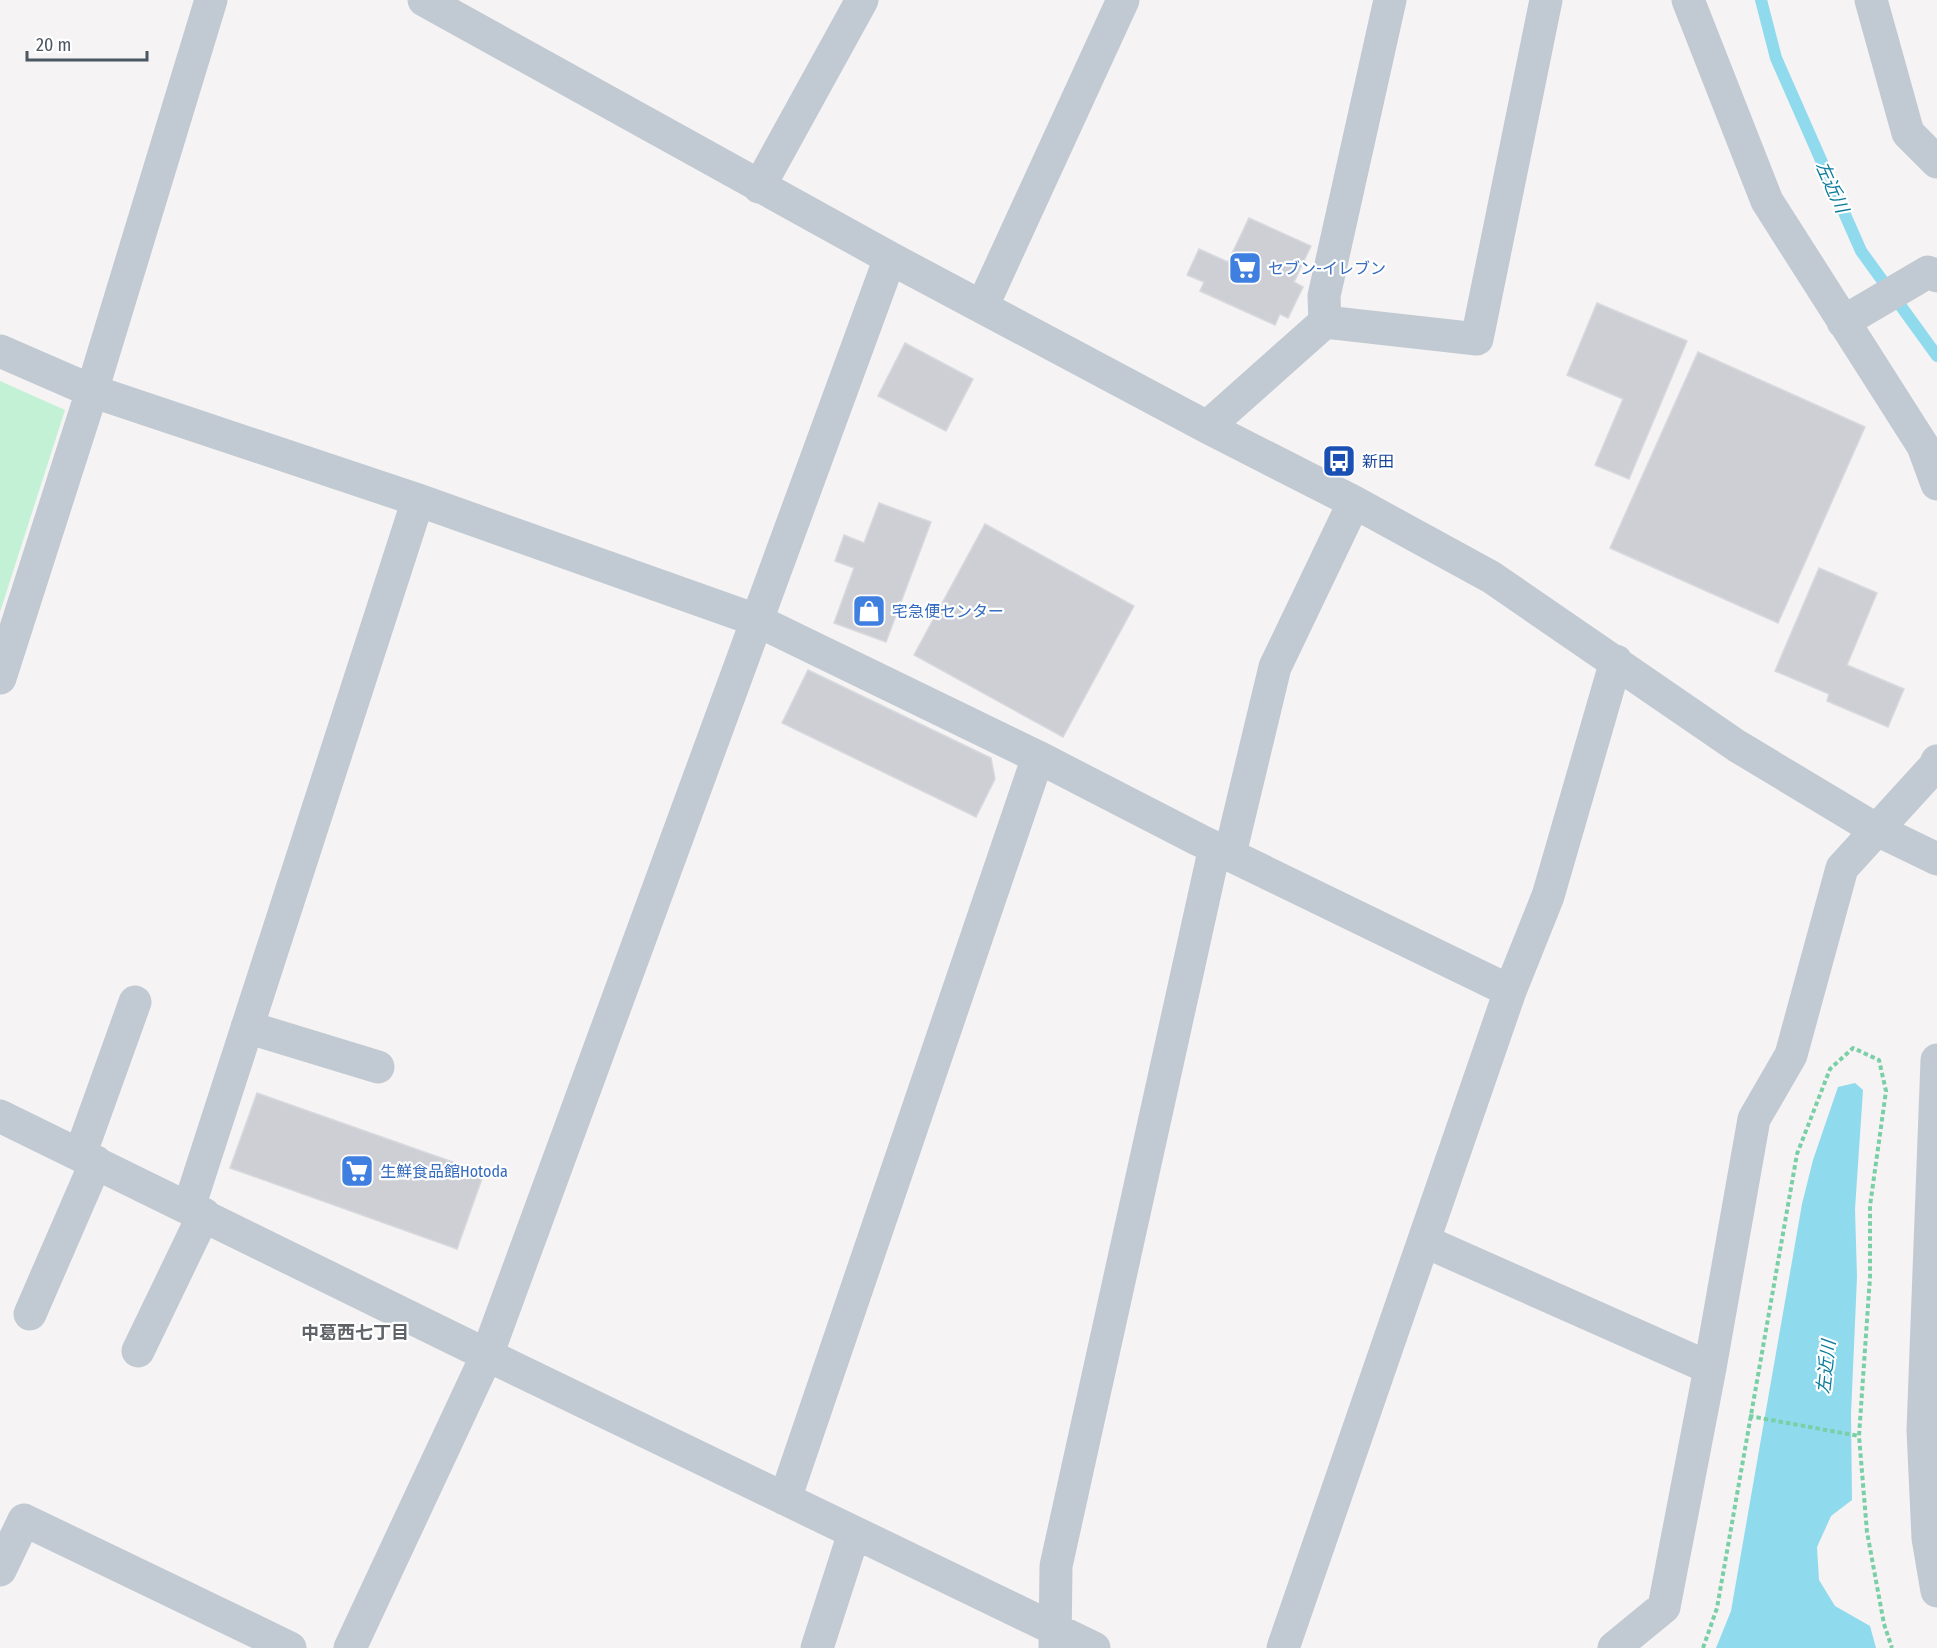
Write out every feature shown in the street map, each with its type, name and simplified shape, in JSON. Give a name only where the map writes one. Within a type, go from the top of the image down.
[{"type":"street","points":[[0,678],[92,391],[211,0]]},
{"type":"street","points":[[424,0],[890,258],[1207,427],[1354,502],[1491,577],[1737,746],[1875,830],[1937,859]]},
{"type":"street","points":[[759,187],[862,0]]},
{"type":"street","points":[[982,307],[1123,0]]},
{"type":"street","points":[[1207,427],[1324,322],[1324,296],[1390,0]]},
{"type":"street","points":[[1324,322],[1477,339],[1546,0]]},
{"type":"street","points":[[1688,0],[1767,201],[1923,446],[1937,484]]},
{"type":"street","points":[[1871,0],[1908,133],[1937,162]]},
{"type":"street","points":[[350,1648],[487,1355],[890,258]]},
{"type":"street","points":[[1843,322],[1928,272],[1937,276]]},
{"type":"street","points":[[0,351],[92,391],[418,500],[756,620],[1510,991]]},
{"type":"street","points":[[138,1351],[196,1211],[247,1027],[418,500]]},
{"type":"street","points":[[1056,1639],[1056,1566],[1223,851],[1275,667],[1354,502]]},
{"type":"street","points":[[1283,1648],[1510,991],[1548,896],[1616,661]]},
{"type":"street","points":[[785,1499],[1038,757]]},
{"type":"street","points":[[1614,1648],[1664,1607],[1710,1368],[1754,1119],[1791,1055],[1842,868],[1935,766],[1937,761]]},
{"type":"street","points":[[30,1314],[88,1158],[135,1002]]},
{"type":"street","points":[[247,1027],[378,1066]]},
{"type":"street","points":[[1937,1060],[1931,1337],[1923,1430],[1928,1538],[1937,1591]]},
{"type":"street","points":[[0,1116],[854,1533],[1056,1639],[1094,1648]]},
{"type":"street","points":[[1424,1241],[1710,1368]]},
{"type":"street","points":[[0,1570],[24,1520],[290,1648]]},
{"type":"street","points":[[817,1648],[854,1533]]},
{"type":"path","points":[[1702,1648],[1717,1608],[1749,1416],[1797,1154],[1830,1069],[1853,1048],[1880,1060],[1886,1090],[1870,1206],[1870,1277],[1859,1436],[1867,1532],[1884,1624],[1892,1648]]},
{"type":"path","points":[[1749,1416],[1859,1436]]},
{"type":"green space","points":[[0,381],[65,410],[0,612]]},
{"type":"water","points":[[1855,1083],[1863,1090],[1855,1209],[1857,1277],[1851,1414],[1852,1500],[1831,1516],[1817,1547],[1819,1580],[1835,1606],[1870,1626],[1876,1648],[1716,1648],[1731,1611],[1802,1204],[1813,1160],[1838,1087]]},
{"type":"building","name":"セブン-イレブン","points":[[1249,218],[1311,246],[1294,282],[1303,287],[1288,318],[1280,314],[1275,325],[1200,291],[1204,282],[1187,275],[1199,249],[1228,262]]},
{"type":"building","points":[[1597,303],[1687,341],[1629,479],[1595,465],[1623,399],[1567,375]]},
{"type":"building","points":[[905,343],[973,379],[946,431],[878,396]]},
{"type":"building","points":[[1698,352],[1865,427],[1778,623],[1610,548]]},
{"type":"building","points":[[879,503],[931,522],[886,642],[834,623],[854,568],[835,561],[844,535],[864,543]]},
{"type":"building","points":[[985,524],[1134,606],[1063,737],[914,655]]},
{"type":"building","points":[[1819,568],[1877,593],[1847,665],[1904,689],[1888,727],[1827,701],[1829,694],[1775,671]]},
{"type":"building","points":[[808,670],[991,758],[995,779],[976,817],[782,723]]},
{"type":"building","name":"生鮮食品館Hotoda","points":[[257,1093],[484,1173],[457,1249],[230,1168]]},
{"type":"waterway","name":"左近川","points":[[1761,0],[1776,58],[1861,251],[1937,356]]},
{"type":"place","name":"セブン-イレブン","points":[[1245,268]]},
{"type":"place","name":"新田","points":[[1339,461]]},
{"type":"place","name":"宅急便センター","points":[[869,611]]},
{"type":"place","name":"生鮮食品館Hotoda","points":[[357,1171]]},
{"type":"district","name":"中葛西七丁目","points":[[355,1333]]}]
